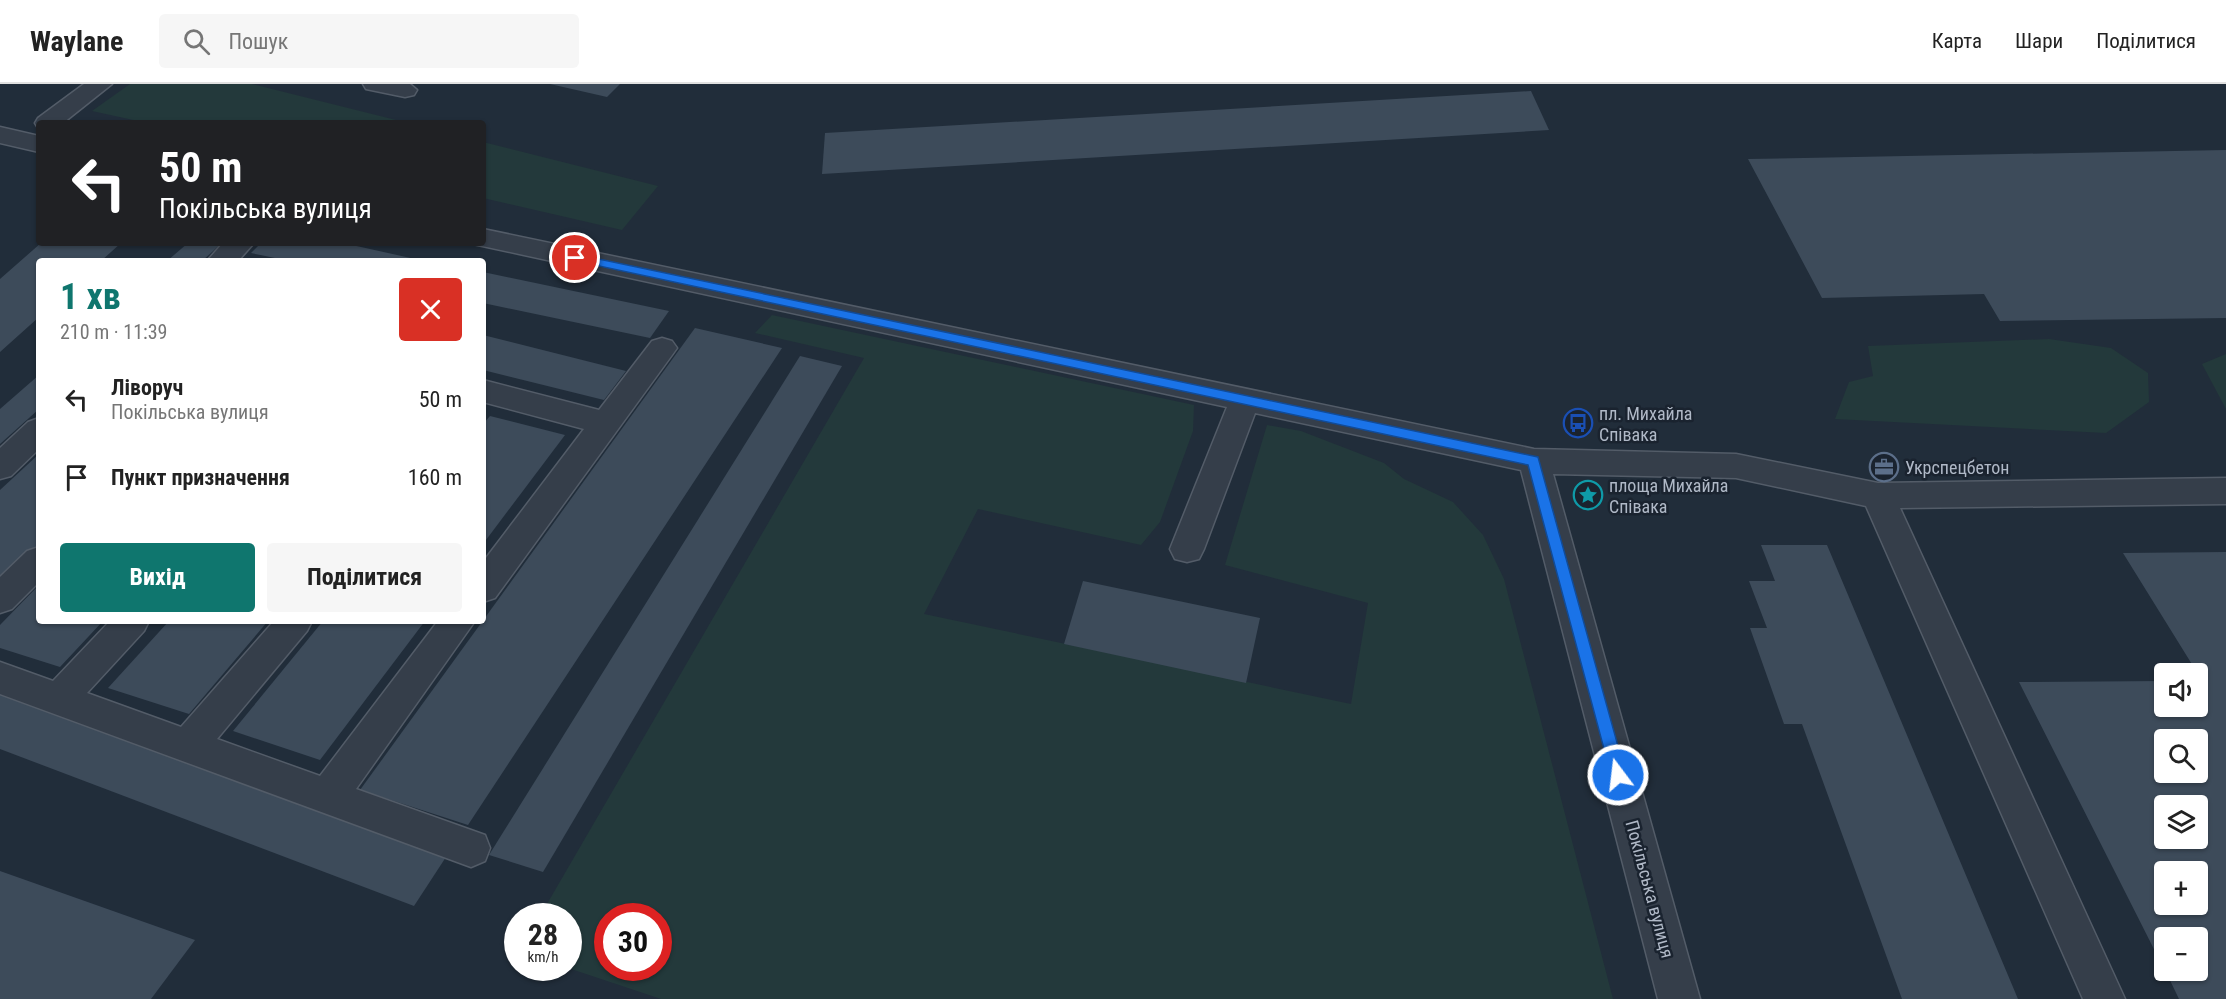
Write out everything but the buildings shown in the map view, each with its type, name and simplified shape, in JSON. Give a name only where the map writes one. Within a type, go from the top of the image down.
[{"type":"street","points":[[51,120],[99,84]]},
{"type":"street","points":[[375,84],[405,90]]},
{"type":"street","points":[[486,239],[1534,461],[1736,466],[1878,496],[2226,491]]},
{"type":"street","points":[[224,258],[237,246]]},
{"type":"street","points":[[486,584],[662,348]]},
{"type":"street","points":[[486,396],[606,423]]},
{"type":"street","points":[[1187,549],[1245,399]]},
{"type":"street","points":[[0,467],[36,433]]},
{"type":"street","name":"Покільська вулиця","points":[[1534,461],[1679,999]]},
{"type":"street","points":[[1878,496],[2104,999]]},
{"type":"street","points":[[0,599],[36,564]]},
{"type":"street","points":[[59,699],[129,624]]},
{"type":"street","points":[[188,746],[292,624]]},
{"type":"street","points":[[327,797],[456,624]]},
{"type":"street","points":[[0,678],[471,848]]},
{"type":"green space","points":[[130,84],[252,84],[396,120],[133,120],[92,111]]},
{"type":"green space","points":[[486,143],[658,186],[622,230],[486,199]]},
{"type":"green space","points":[[772,315],[1194,405],[1193,431],[1160,522],[1141,545],[978,509],[924,614],[1351,704],[1368,603],[1225,565],[1267,425],[1301,431],[1384,463],[1404,479],[1453,502],[1483,535],[1504,579],[1613,999],[661,999],[607,981],[672,981],[672,903],[594,903],[594,977],[582,973],[582,903],[548,903],[864,358],[755,333]]},
{"type":"green space","points":[[2049,339],[2111,348],[2148,373],[2149,402],[2106,433],[1835,419],[1849,382],[1873,376],[1868,346]]},
{"type":"green space","points":[[2226,354],[2226,409],[2202,364]]},
{"type":"place","name":"пл. Михайла Співака","points":[[1578,423]]},
{"type":"place","name":"Укрспецбетон","points":[[1884,467]]},
{"type":"place","name":"площа Михайла Співака","points":[[1588,495]]},
{"type":"route","points":[[575,258],[1534,461],[1618,775]]}]
